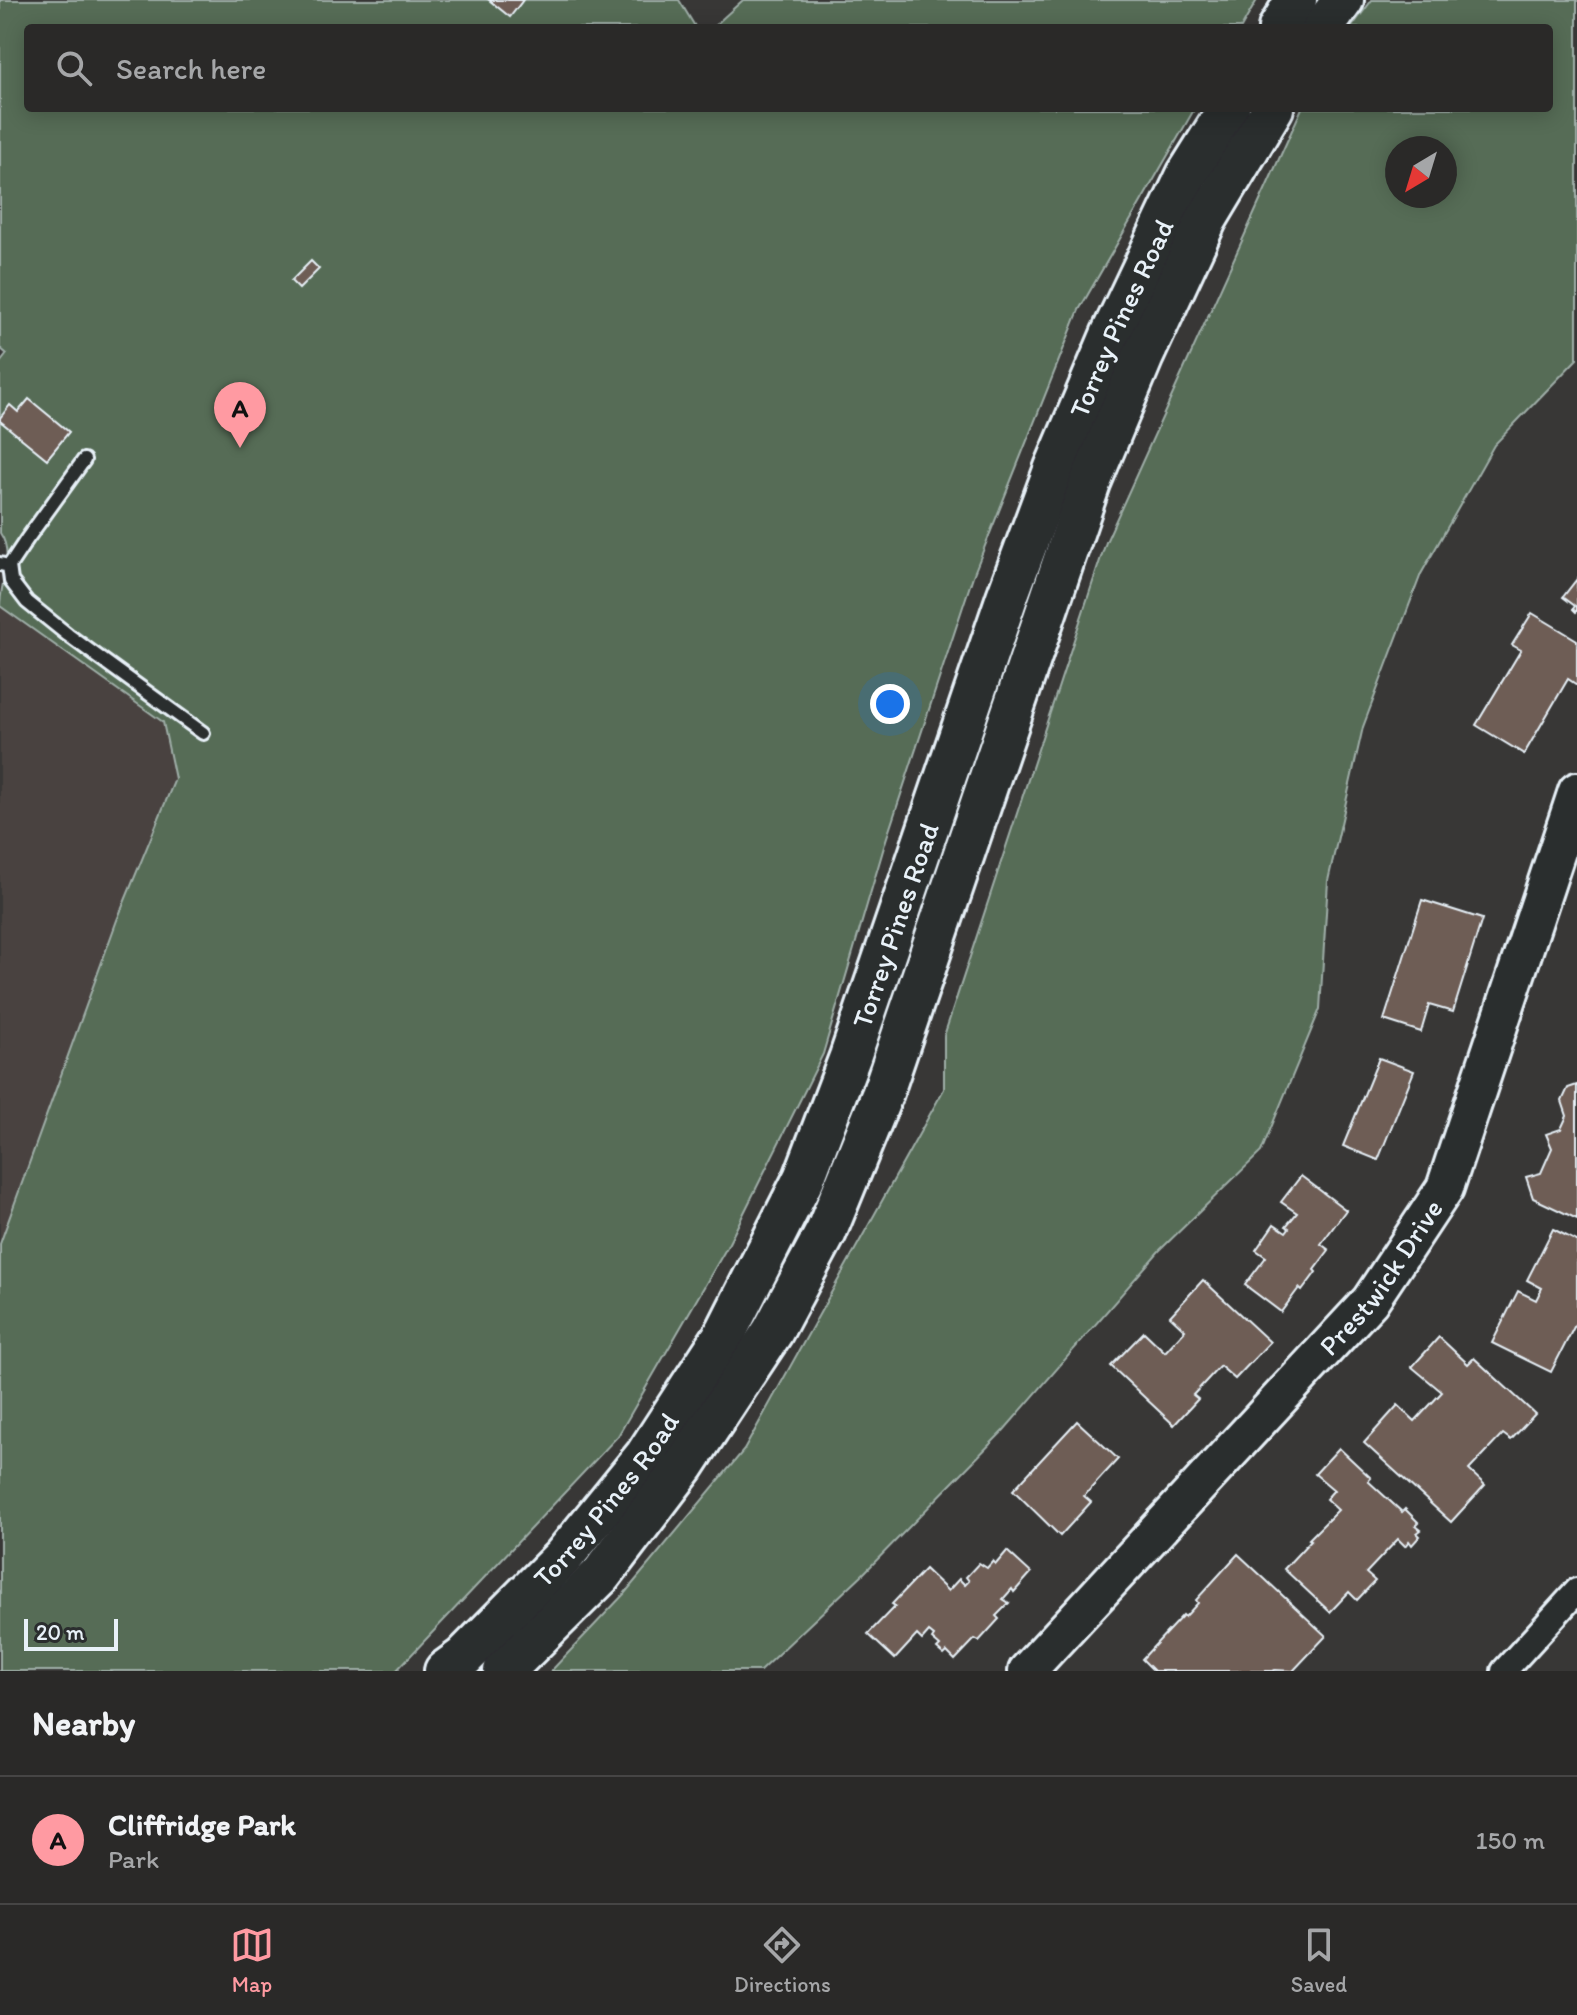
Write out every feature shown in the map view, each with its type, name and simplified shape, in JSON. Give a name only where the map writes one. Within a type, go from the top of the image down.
[{"type":"main road","points":[[1281,24],[1296,0]]},
{"type":"main road","points":[[1326,24],[1343,0]]},
{"type":"main road","name":"Torrey Pines Road","points":[[445,1671],[463,1658],[563,1557],[646,1455],[726,1332],[804,1178],[850,1057],[1007,597],[1055,468],[1112,333],[1187,175],[1226,112]]},
{"type":"main road","name":"Torrey Pines Road","points":[[504,1671],[601,1575],[684,1466],[773,1331],[826,1232],[882,1095],[1090,483],[1143,356],[1206,220],[1271,112]]},
{"type":"street","name":"Prestwick Drive","points":[[1027,1671],[1370,1301],[1445,1188],[1577,791]]},
{"type":"street","points":[[1504,1671],[1577,1591]]},
{"type":"lane","points":[[84,460],[5,565],[11,581],[27,602],[68,635],[203,733]]},
{"type":"shaded area","points":[[0,606],[163,722],[175,779],[117,920],[0,1244]]},
{"type":"green space","points":[[0,0],[679,0],[694,24],[24,24],[24,112],[1193,112],[1079,310],[973,576],[886,840],[823,1054],[727,1247],[618,1436],[396,1671],[0,1671],[0,1244],[117,920],[175,779],[163,722],[0,606],[7,559],[0,533],[0,363],[7,354],[0,348]]},
{"type":"green space","points":[[743,0],[1257,0],[1243,24],[716,24]]},
{"type":"green space","points":[[1372,0],[1577,0],[1577,359],[1494,445],[1421,574],[1363,727],[1328,881],[1320,1009],[1261,1152],[1159,1251],[1004,1430],[864,1573],[760,1671],[551,1671],[624,1594],[744,1450],[944,1089],[944,1036],[1106,542],[1300,112],[1553,112],[1553,24],[1354,24]]},
{"type":"building","points":[[489,0],[523,0],[510,17]]},
{"type":"building","points":[[311,261],[319,269],[299,289],[291,281]]},
{"type":"building","points":[[29,399],[69,432],[47,459],[0,421],[10,405],[18,412]]},
{"type":"building","points":[[1577,579],[1576,612],[1573,609],[1575,606],[1563,597]]},
{"type":"building","points":[[1532,613],[1577,640],[1577,685],[1568,679],[1524,754],[1476,725],[1521,650],[1512,645]]},
{"type":"building","points":[[1422,900],[1482,919],[1453,1012],[1429,1005],[1421,1032],[1384,1020]]},
{"type":"building","points":[[1379,1058],[1414,1071],[1378,1160],[1343,1146]]},
{"type":"building","points":[[1577,1085],[1577,1219],[1533,1198],[1526,1177],[1541,1173],[1552,1148],[1546,1134],[1561,1129],[1567,1116],[1562,1101],[1568,1088]]},
{"type":"building","points":[[1301,1176],[1346,1210],[1321,1244],[1329,1250],[1314,1270],[1316,1272],[1281,1312],[1245,1285],[1266,1257],[1256,1250],[1274,1224],[1286,1232],[1289,1228],[1286,1226],[1297,1213],[1281,1202]]},
{"type":"building","points":[[1553,1229],[1577,1241],[1577,1321],[1551,1372],[1492,1343],[1518,1291],[1536,1300],[1542,1288],[1527,1280]]},
{"type":"building","points":[[1203,1280],[1270,1342],[1235,1379],[1220,1366],[1193,1395],[1198,1399],[1174,1425],[1111,1366],[1144,1332],[1165,1352],[1185,1330],[1170,1316]]},
{"type":"building","points":[[1439,1337],[1468,1364],[1474,1358],[1535,1414],[1511,1440],[1503,1434],[1469,1470],[1485,1485],[1451,1522],[1364,1443],[1398,1405],[1415,1421],[1442,1392],[1412,1367]]},
{"type":"building","points":[[1077,1421],[1118,1459],[1084,1496],[1091,1502],[1060,1536],[1013,1490]]},
{"type":"building","points":[[1339,1448],[1371,1478],[1368,1481],[1419,1523],[1416,1526],[1421,1530],[1412,1545],[1409,1541],[1405,1546],[1398,1539],[1366,1573],[1375,1581],[1357,1600],[1349,1592],[1330,1612],[1284,1569],[1338,1510],[1326,1499],[1334,1490],[1315,1474]]},
{"type":"building","points":[[1007,1551],[1031,1573],[1003,1599],[1009,1603],[996,1616],[999,1619],[979,1641],[975,1639],[955,1660],[947,1652],[944,1655],[937,1649],[940,1646],[929,1632],[922,1640],[917,1635],[895,1659],[868,1634],[925,1569],[948,1591],[959,1579],[965,1585],[969,1581],[966,1577],[979,1563],[987,1568],[993,1561],[996,1564]]},
{"type":"building","points":[[1238,1554],[1326,1636],[1293,1671],[1154,1671],[1142,1659],[1198,1603],[1196,1600]]},
{"type":"place","name":"Cliffridge Park","points":[[240,448]]}]
